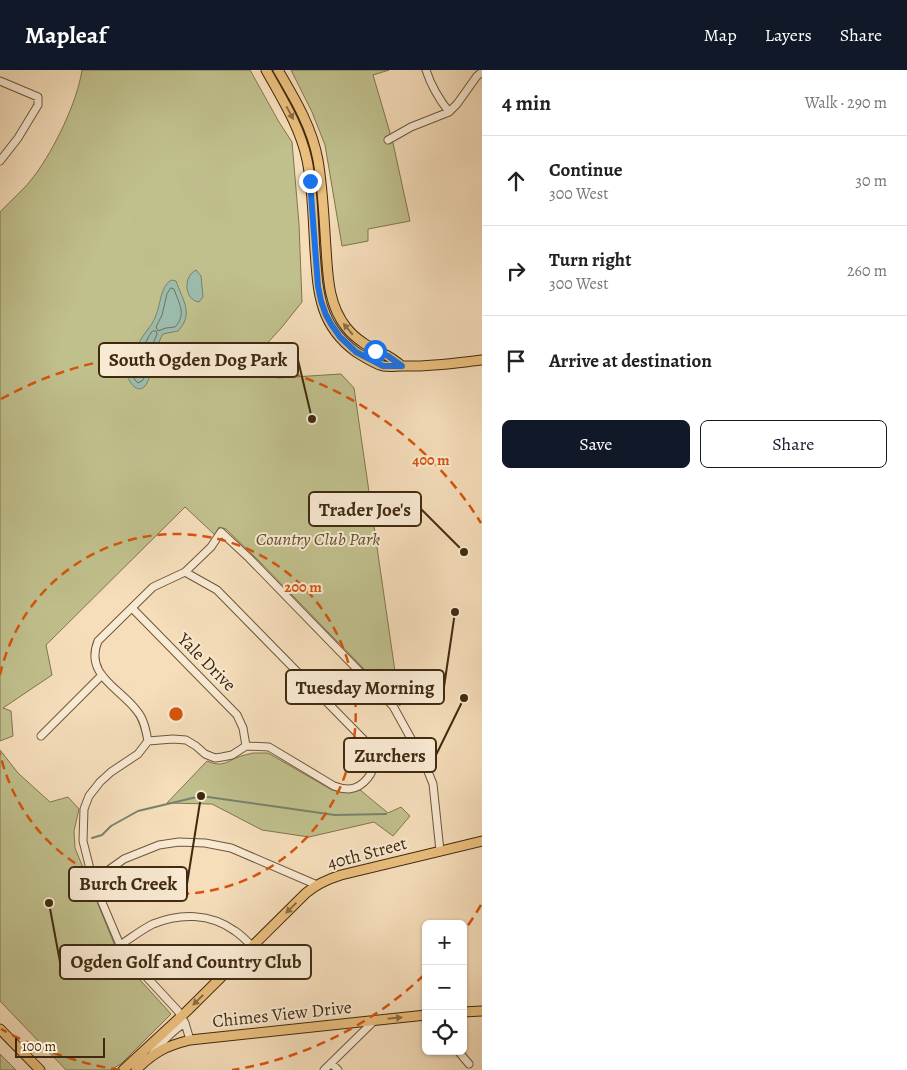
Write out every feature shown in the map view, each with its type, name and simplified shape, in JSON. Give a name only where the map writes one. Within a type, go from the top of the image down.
[{"type":"main road","points":[[266,70],[292,117],[306,156],[310,176],[318,286],[326,315],[340,337],[356,352],[383,366],[424,367],[482,360]]},
{"type":"main road","points":[[278,70],[305,119],[316,153],[321,180],[328,285],[334,307],[345,326],[359,340],[402,366]]},
{"type":"main road","name":"40th Street","points":[[123,1070],[183,1019],[252,946],[317,885],[341,875],[482,841]]},
{"type":"main road","points":[[467,1012],[482,1011]]},
{"type":"main road","name":"Chimes View Drive","points":[[147,1060],[166,1047],[190,1040],[422,1016]]},
{"type":"main road","points":[[0,1029],[40,1070]]},
{"type":"main road","name":"40th Street","points":[[136,1070],[147,1060]]},
{"type":"street","points":[[426,70],[434,90],[449,112]]},
{"type":"street","points":[[388,140],[411,126],[449,112],[457,104],[476,76],[482,72]]},
{"type":"street","points":[[0,81],[38,97],[38,105],[18,138],[0,160]]},
{"type":"street","points":[[148,741],[145,726],[138,712],[102,675],[96,666],[94,650],[98,641],[153,587],[185,572],[211,547],[221,532],[249,558],[393,706],[425,764],[433,784],[440,851]]},
{"type":"street","points":[[185,572],[217,590],[368,744],[374,758],[371,774],[366,781],[352,789],[342,789],[269,747],[246,746],[232,755],[214,758],[205,754],[186,740],[148,741],[138,754],[111,772],[100,782],[89,796],[84,809],[83,842],[92,881],[120,945],[128,957],[178,1011],[183,1019],[190,1040]]},
{"type":"street","name":"Yale Drive","points":[[132,608],[238,715],[243,728],[246,746]]},
{"type":"street","points":[[41,736],[102,675]]},
{"type":"street","points":[[92,881],[124,860],[158,845],[178,842],[205,843],[231,848],[317,885]]},
{"type":"street","points":[[120,945],[151,925],[188,915],[222,923],[235,931],[252,946]]},
{"type":"street","name":"40th Street","points":[[147,1060],[180,1026],[183,1019]]},
{"type":"street","points":[[324,1070],[375,1020]]},
{"type":"street","points":[[461,1055],[469,1064]]},
{"type":"street","points":[[331,1063],[338,1070]]},
{"type":"green space","name":"Country Club Park","points":[[82,70],[250,70],[292,142],[299,224],[302,302],[263,348],[273,357],[271,375],[278,378],[341,374],[354,388],[400,706],[226,529],[219,527],[215,535],[185,507],[46,645],[52,675],[3,708],[11,711],[13,736],[0,741],[0,212],[31,180],[50,152],[70,111]]},
{"type":"green space","points":[[291,70],[389,70],[373,75],[393,143],[410,221],[368,229],[368,241],[342,246],[325,145],[312,112]]},
{"type":"green space","points":[[0,750],[18,773],[50,802],[68,797],[79,809],[74,831],[75,848],[120,958],[171,1014],[121,1064],[110,1070],[66,1070],[0,1001]]},
{"type":"green space","points":[[253,753],[268,753],[332,790],[349,792],[359,789],[388,813],[401,807],[410,816],[393,836],[374,822],[309,837],[262,830],[212,804],[167,803],[207,761],[221,764]]},
{"type":"green space","points":[[0,1054],[16,1070],[0,1070]]},
{"type":"water","points":[[196,270],[201,276],[203,297],[199,302],[190,297],[187,288],[189,277]]},
{"type":"water","points":[[171,280],[176,281],[184,301],[186,307],[185,319],[178,331],[163,334],[147,363],[148,381],[145,386],[138,389],[131,384],[126,370],[140,341],[154,320],[163,291]]},
{"type":"waterway","points":[[92,838],[102,835],[111,826],[138,811],[201,796],[335,815],[386,814]]},
{"type":"place","name":"South Ogden Dog Park","points":[[312,419]]},
{"type":"place","name":"Trader Joe's","points":[[464,552]]},
{"type":"place","name":"Tuesday Morning","points":[[455,612]]},
{"type":"place","name":"Zurchers","points":[[464,698]]},
{"type":"place","name":"Burch Creek","points":[[201,796]]},
{"type":"place","name":"Ogden Golf and Country Club","points":[[49,903]]},
{"type":"route","points":[[310,181],[318,286],[324,311],[337,333],[356,352],[383,366],[402,366],[388,356],[375,351]]}]
